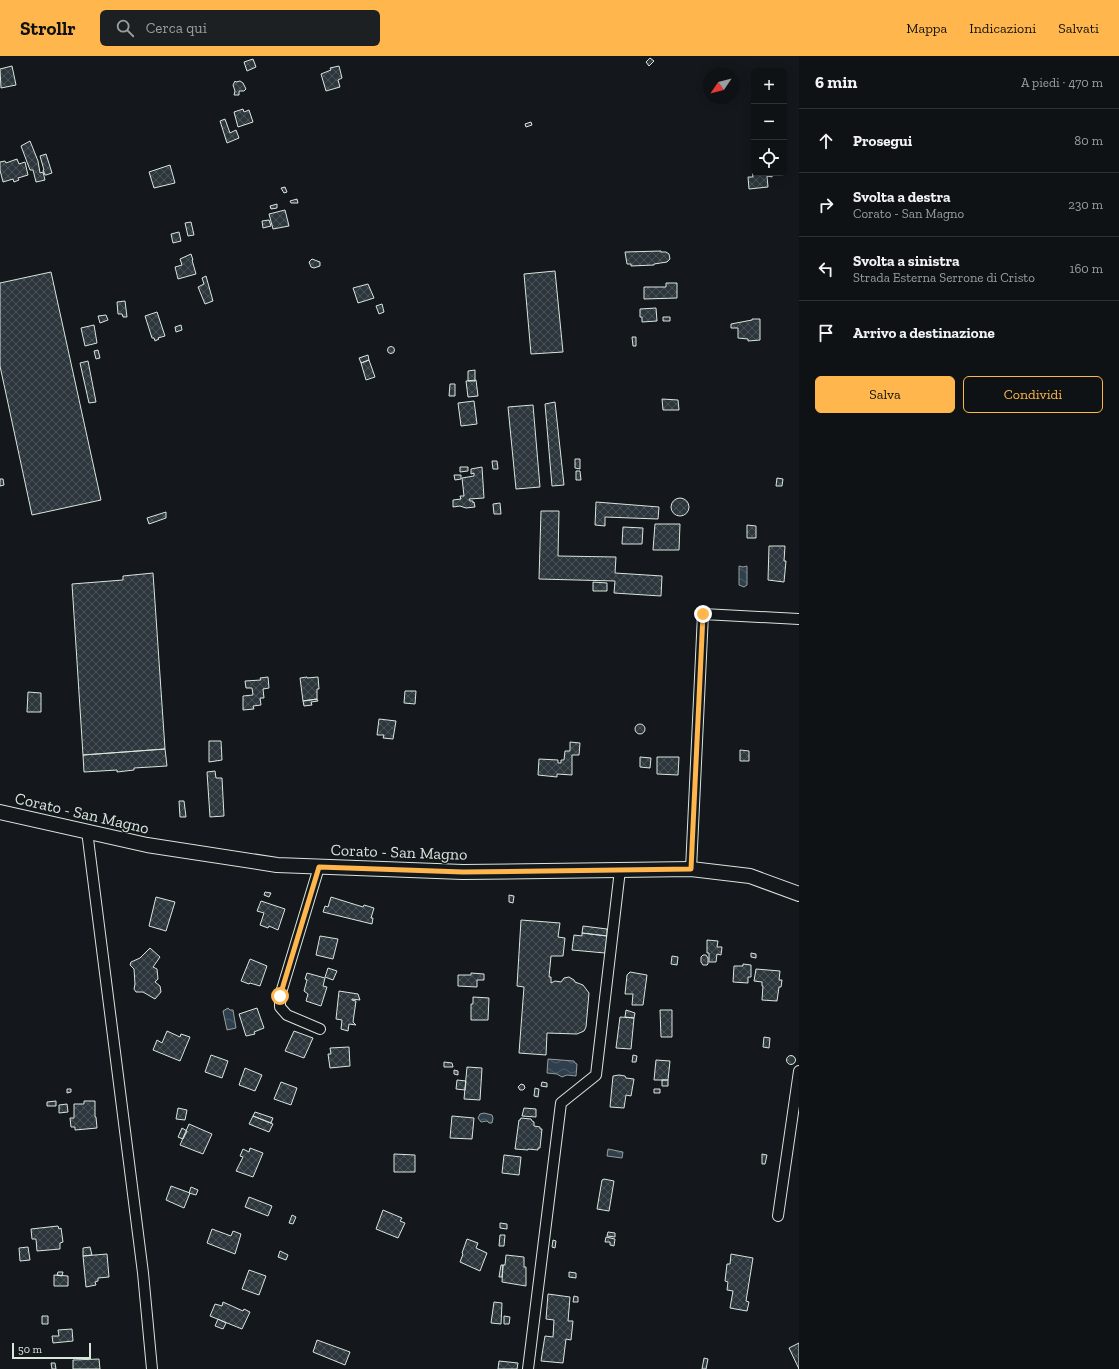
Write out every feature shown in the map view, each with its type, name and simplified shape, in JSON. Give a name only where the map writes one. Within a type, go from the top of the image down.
[{"type":"main road","name":"Corato - San Magno","points":[[0,812],[147,845],[277,865],[463,872],[691,869],[750,876],[799,894]]},
{"type":"street","points":[[691,869],[703,614],[799,619]]},
{"type":"street","points":[[86,831],[143,1273],[152,1369]]},
{"type":"street","points":[[319,867],[280,996],[280,1007],[287,1015],[320,1029]]},
{"type":"street","points":[[528,1369],[561,1103],[596,1075],[620,870]]},
{"type":"street","points":[[778,1216],[799,1071]]},
{"type":"water","points":[[739,566],[747,566],[747,585],[744,587],[739,585]]},
{"type":"water","points":[[228,1008],[233,1010],[236,1028],[227,1030],[223,1011]]},
{"type":"water","points":[[548,1059],[574,1061],[577,1064],[576,1076],[567,1075],[562,1077],[557,1074],[547,1073]]},
{"type":"water","points":[[484,1113],[492,1115],[492,1123],[487,1121],[481,1122],[478,1118],[480,1114]]},
{"type":"water","points":[[608,1149],[623,1152],[622,1158],[607,1156]]},
{"type":"building","points":[[650,58],[654,61],[649,66],[646,62]]},
{"type":"building","points":[[253,59],[256,67],[247,71],[244,62]]},
{"type":"building","points":[[12,66],[16,85],[1,88],[0,69]]},
{"type":"building","points":[[339,66],[342,78],[338,80],[340,87],[326,91],[321,74],[331,70],[330,68]]},
{"type":"building","points":[[235,81],[240,81],[243,83],[246,89],[244,91],[239,91],[239,95],[234,95],[235,91],[233,85]]},
{"type":"building","points":[[243,109],[244,112],[249,110],[253,122],[238,127],[234,112]]},
{"type":"building","points":[[225,119],[230,133],[236,130],[239,138],[227,143],[220,121]]},
{"type":"building","points":[[531,122],[532,125],[526,127],[525,124]]},
{"type":"building","points":[[30,141],[38,161],[40,173],[43,172],[45,180],[36,182],[33,170],[30,170],[21,146]]},
{"type":"building","points":[[46,154],[52,173],[45,175],[40,156]]},
{"type":"building","points":[[17,159],[19,164],[25,162],[28,175],[18,178],[19,180],[14,182],[13,179],[3,182],[0,162],[5,161],[6,163]]},
{"type":"building","points":[[170,165],[175,183],[154,188],[149,172]]},
{"type":"building","points":[[767,176],[768,187],[749,189],[748,177]]},
{"type":"building","points":[[285,187],[287,192],[284,193],[281,188]]},
{"type":"building","points":[[297,199],[298,203],[291,203],[290,201]]},
{"type":"building","points":[[277,204],[277,208],[271,209],[270,206]]},
{"type":"building","points":[[285,210],[289,226],[273,229],[269,214]]},
{"type":"building","points":[[269,220],[271,226],[263,228],[262,221]]},
{"type":"building","points":[[191,222],[194,235],[188,236],[185,223]]},
{"type":"building","points":[[179,232],[181,241],[173,243],[171,234]]},
{"type":"building","points":[[661,251],[669,254],[670,259],[667,262],[654,265],[631,266],[631,264],[627,264],[625,252]]},
{"type":"building","points":[[191,254],[196,274],[178,279],[175,267],[182,265],[180,259]]},
{"type":"building","points":[[312,259],[320,262],[320,266],[314,268],[311,267],[309,262]]},
{"type":"building","points":[[555,271],[563,352],[531,354],[524,274]]},
{"type":"building","points":[[51,272],[101,500],[32,515],[0,366],[0,283]]},
{"type":"building","points":[[206,276],[213,301],[205,304],[198,287],[204,284],[202,278]]},
{"type":"building","points":[[666,283],[677,283],[677,298],[644,299],[644,287],[666,287]]},
{"type":"building","points":[[368,284],[374,298],[358,303],[353,288]]},
{"type":"building","points":[[125,301],[127,317],[123,317],[122,314],[118,314],[117,302]]},
{"type":"building","points":[[382,304],[384,312],[379,314],[376,306]]},
{"type":"building","points":[[656,308],[657,321],[642,322],[642,317],[640,317],[640,309]]},
{"type":"building","points":[[157,312],[165,336],[158,338],[159,339],[155,341],[154,338],[152,338],[145,316]]},
{"type":"building","points":[[106,315],[108,320],[100,323],[98,316]]},
{"type":"building","points":[[663,317],[670,317],[670,321],[663,321]]},
{"type":"building","points":[[752,319],[760,319],[760,340],[748,341],[748,339],[738,338],[738,328],[731,328],[731,324]]},
{"type":"building","points":[[94,325],[97,343],[85,346],[81,328]]},
{"type":"building","points":[[181,325],[182,330],[176,332],[175,327]]},
{"type":"building","points":[[632,337],[636,337],[636,346],[633,346]]},
{"type":"building","points":[[391,347],[394,350],[391,353],[388,350]]},
{"type":"building","points":[[98,350],[100,358],[96,359],[94,351]]},
{"type":"building","points":[[368,355],[369,360],[361,363],[359,358]]},
{"type":"building","points":[[369,360],[375,377],[366,380],[361,363]]},
{"type":"building","points":[[88,361],[96,402],[89,403],[80,363]]},
{"type":"building","points":[[475,370],[475,381],[468,381],[468,371]]},
{"type":"building","points":[[476,380],[478,396],[468,397],[466,381]]},
{"type":"building","points":[[450,384],[455,384],[455,396],[449,396]]},
{"type":"building","points":[[662,399],[678,400],[679,410],[663,410]]},
{"type":"building","points":[[474,401],[477,424],[461,426],[458,403]]},
{"type":"building","points":[[555,402],[564,485],[552,486],[545,404]]},
{"type":"building","points":[[533,405],[540,487],[516,489],[508,407]]},
{"type":"building","points":[[575,459],[580,459],[580,469],[575,468]]},
{"type":"building","points":[[492,461],[497,461],[498,469],[493,469]]},
{"type":"building","points":[[460,467],[468,467],[468,471],[460,472]]},
{"type":"building","points":[[482,467],[484,498],[469,499],[470,501],[473,501],[473,503],[474,502],[475,507],[453,507],[453,500],[461,499],[460,496],[464,496],[462,478],[474,476],[474,473],[471,474],[471,469]]},
{"type":"building","points":[[576,471],[580,471],[581,480],[576,480]]},
{"type":"building","points":[[454,475],[461,475],[461,479],[455,480]]},
{"type":"building","points":[[777,478],[783,479],[782,486],[776,486]]},
{"type":"building","points":[[0,479],[3,479],[4,485],[0,486]]},
{"type":"building","points":[[680,498],[686,501],[689,507],[686,513],[680,516],[674,513],[671,507],[674,501]]},
{"type":"building","points":[[596,502],[659,507],[658,519],[605,517],[605,526],[595,525]]},
{"type":"building","points":[[500,503],[501,514],[494,514],[493,504]]},
{"type":"building","points":[[541,511],[559,511],[558,556],[616,557],[615,573],[662,576],[661,596],[614,593],[615,581],[539,579]]},
{"type":"building","points":[[166,512],[166,518],[149,524],[147,518]]},
{"type":"building","points":[[655,524],[680,524],[679,550],[653,550]]},
{"type":"building","points":[[747,525],[756,526],[756,538],[747,538]]},
{"type":"building","points":[[623,527],[643,528],[642,544],[622,544]]},
{"type":"building","points":[[769,546],[785,546],[784,561],[786,561],[784,582],[768,580]]},
{"type":"building","points":[[153,573],[165,749],[83,755],[72,584],[123,580],[123,576]]},
{"type":"building","points":[[593,582],[607,583],[607,591],[593,591]]},
{"type":"building","points":[[268,677],[269,688],[263,689],[264,698],[260,698],[261,705],[253,706],[254,709],[243,710],[243,696],[253,695],[252,688],[246,688],[245,681],[261,680],[260,678]]},
{"type":"building","points":[[318,677],[319,689],[317,689],[317,699],[303,701],[300,678]]},
{"type":"building","points":[[405,691],[416,691],[415,704],[404,703]]},
{"type":"building","points":[[28,692],[41,693],[41,712],[27,712]]},
{"type":"building","points":[[317,699],[318,701],[311,702],[312,705],[304,706],[303,701]]},
{"type":"building","points":[[379,719],[396,721],[393,739],[383,738],[384,735],[377,735]]},
{"type":"building","points":[[638,724],[642,724],[644,725],[644,733],[638,734],[635,731],[635,727]]},
{"type":"building","points":[[209,741],[221,741],[222,760],[209,762]]},
{"type":"building","points":[[570,742],[580,743],[579,755],[572,755],[572,775],[557,774],[557,777],[538,775],[539,759],[558,760],[558,763],[561,763],[561,760],[564,760],[565,751],[570,751]]},
{"type":"building","points":[[165,749],[167,766],[134,768],[134,770],[117,772],[117,770],[84,772],[83,755]]},
{"type":"building","points":[[740,750],[749,751],[749,761],[740,761]]},
{"type":"building","points":[[640,757],[651,758],[650,768],[640,767]]},
{"type":"building","points":[[657,757],[679,757],[678,775],[657,774]]},
{"type":"building","points":[[215,771],[216,778],[222,778],[224,816],[210,817],[207,772]]},
{"type":"building","points":[[179,801],[184,801],[186,817],[180,817]]},
{"type":"building","points":[[265,892],[271,893],[269,897],[264,895]]},
{"type":"building","points":[[509,895],[514,896],[513,903],[509,902]]},
{"type":"building","points":[[156,897],[175,902],[166,931],[149,926]]},
{"type":"building","points":[[331,897],[363,907],[364,905],[374,908],[371,918],[373,918],[372,924],[323,912],[325,906],[328,907]]},
{"type":"building","points":[[261,901],[285,909],[278,930],[269,926],[268,928],[260,925],[264,913],[257,911]]},
{"type":"building","points":[[521,920],[560,923],[558,937],[565,938],[563,956],[551,956],[549,977],[551,977],[551,983],[555,981],[561,982],[564,978],[569,977],[575,982],[583,985],[589,993],[586,1027],[584,1031],[577,1034],[547,1033],[546,1055],[519,1053],[524,987],[517,986]]},
{"type":"building","points":[[583,926],[607,929],[607,936],[582,933]]},
{"type":"building","points":[[582,933],[607,936],[605,953],[572,950],[574,935],[582,936]]},
{"type":"building","points":[[320,936],[338,939],[333,959],[316,955]]},
{"type":"building","points":[[707,940],[718,941],[717,947],[722,947],[721,955],[717,954],[716,962],[709,962]]},
{"type":"building","points":[[150,948],[160,957],[153,967],[157,969],[158,979],[155,982],[160,986],[161,992],[155,999],[143,992],[136,992],[134,989],[134,969],[130,965],[131,962],[140,958]]},
{"type":"building","points":[[751,953],[756,954],[756,958],[751,957]]},
{"type":"building","points":[[706,955],[708,958],[707,965],[703,965],[701,962],[701,957]]},
{"type":"building","points":[[672,956],[678,957],[677,965],[671,964]]},
{"type":"building","points":[[250,959],[267,966],[260,986],[241,981]]},
{"type":"building","points":[[743,964],[751,965],[751,977],[748,977],[748,983],[733,982],[734,966],[743,966]]},
{"type":"building","points":[[328,968],[337,971],[333,980],[325,977]]},
{"type":"building","points":[[756,969],[780,971],[779,980],[782,980],[781,987],[779,987],[777,1001],[762,1000],[762,982],[754,981]]},
{"type":"building","points":[[630,972],[647,975],[643,1005],[632,1005],[633,994],[625,994],[627,975]]},
{"type":"building","points":[[307,973],[325,978],[323,986],[327,987],[321,1006],[306,1001],[308,994],[304,991]]},
{"type":"building","points":[[471,973],[484,974],[484,980],[477,980],[477,987],[458,986],[458,975],[471,975]]},
{"type":"building","points":[[339,991],[358,994],[360,1000],[352,999],[356,1001],[353,1022],[356,1025],[349,1024],[348,1031],[341,1029],[342,1020],[336,1019]]},
{"type":"building","points":[[473,997],[489,998],[488,1020],[471,1020],[471,1004],[473,1004]]},
{"type":"building","points":[[257,1008],[264,1028],[254,1032],[255,1034],[246,1036],[239,1014]]},
{"type":"building","points":[[626,1010],[635,1013],[634,1018],[625,1017]]},
{"type":"building","points":[[660,1010],[672,1010],[672,1037],[661,1037]]},
{"type":"building","points":[[620,1017],[634,1018],[631,1049],[616,1048]]},
{"type":"building","points":[[167,1031],[180,1037],[181,1034],[190,1037],[180,1061],[153,1050],[157,1040],[162,1043]]},
{"type":"building","points":[[294,1031],[313,1038],[304,1058],[285,1051]]},
{"type":"building","points":[[764,1037],[770,1038],[769,1048],[763,1047]]},
{"type":"building","points":[[349,1047],[350,1066],[330,1068],[328,1054],[331,1054],[330,1048]]},
{"type":"building","points":[[211,1055],[228,1061],[222,1078],[205,1072]]},
{"type":"building","points":[[633,1055],[637,1056],[636,1062],[632,1062]]},
{"type":"building","points":[[789,1056],[793,1056],[795,1060],[793,1064],[789,1064],[787,1062],[787,1058]]},
{"type":"building","points":[[656,1060],[670,1061],[668,1080],[654,1080]]},
{"type":"building","points":[[444,1062],[452,1063],[453,1067],[444,1067]]},
{"type":"building","points":[[467,1067],[482,1068],[480,1100],[464,1099]]},
{"type":"building","points":[[245,1068],[262,1075],[255,1091],[239,1085]]},
{"type":"building","points":[[454,1070],[458,1071],[458,1075],[454,1074]]},
{"type":"building","points":[[619,1075],[634,1079],[631,1096],[626,1095],[624,1108],[610,1107],[613,1076]]},
{"type":"building","points":[[457,1080],[466,1081],[465,1090],[456,1089]]},
{"type":"building","points":[[662,1080],[668,1080],[668,1086],[662,1086]]},
{"type":"building","points":[[281,1082],[297,1088],[291,1105],[274,1099]]},
{"type":"building","points":[[542,1082],[547,1083],[547,1087],[541,1086]]},
{"type":"building","points":[[521,1084],[524,1085],[525,1088],[523,1090],[520,1090],[518,1087]]},
{"type":"building","points":[[535,1088],[539,1089],[538,1097],[534,1096]]},
{"type":"building","points":[[67,1089],[71,1089],[71,1092],[67,1093]]},
{"type":"building","points":[[654,1089],[660,1089],[660,1093],[654,1093]]},
{"type":"building","points":[[56,1101],[56,1106],[47,1106],[47,1102]]},
{"type":"building","points":[[84,1101],[95,1101],[97,1128],[75,1130],[75,1127],[71,1127],[70,1118],[74,1118],[74,1104],[84,1104]]},
{"type":"building","points":[[67,1104],[68,1112],[59,1113],[59,1105]]},
{"type":"building","points":[[178,1108],[187,1110],[185,1120],[176,1119]]},
{"type":"building","points":[[524,1108],[536,1109],[536,1117],[522,1116]]},
{"type":"building","points":[[255,1112],[273,1118],[271,1123],[253,1116]]},
{"type":"building","points":[[253,1116],[273,1124],[269,1132],[249,1124]]},
{"type":"building","points":[[452,1116],[474,1118],[472,1139],[450,1138]]},
{"type":"building","points":[[521,1118],[531,1119],[534,1122],[534,1126],[542,1129],[540,1148],[538,1148],[538,1150],[515,1149],[519,1120]]},
{"type":"building","points":[[189,1124],[212,1134],[203,1154],[180,1145]]},
{"type":"building","points":[[182,1128],[187,1131],[183,1139],[178,1137]]},
{"type":"building","points":[[250,1148],[263,1153],[253,1177],[236,1171],[243,1157],[240,1156],[243,1149],[249,1152]]},
{"type":"building","points":[[394,1154],[415,1155],[415,1172],[394,1172]]},
{"type":"building","points":[[762,1154],[767,1155],[765,1164],[762,1164]]},
{"type":"building","points":[[504,1155],[521,1157],[519,1175],[502,1173]]},
{"type":"building","points":[[602,1180],[614,1181],[609,1211],[597,1209]]},
{"type":"building","points":[[171,1186],[190,1193],[184,1208],[166,1200]]},
{"type":"building","points":[[191,1187],[198,1190],[196,1195],[189,1193]]},
{"type":"building","points":[[249,1197],[272,1206],[268,1216],[245,1207]]},
{"type":"building","points":[[383,1210],[402,1218],[400,1221],[405,1223],[398,1238],[376,1229]]},
{"type":"building","points":[[292,1215],[296,1217],[293,1224],[289,1223]]},
{"type":"building","points":[[500,1223],[507,1224],[507,1229],[500,1228]]},
{"type":"building","points":[[58,1226],[59,1229],[61,1228],[63,1242],[60,1243],[60,1249],[37,1251],[36,1239],[32,1239],[31,1229]]},
{"type":"building","points":[[212,1229],[231,1236],[233,1231],[241,1234],[235,1254],[207,1243]]},
{"type":"building","points":[[608,1232],[615,1233],[615,1237],[607,1236]]},
{"type":"building","points":[[500,1235],[505,1235],[504,1246],[499,1246]]},
{"type":"building","points":[[606,1237],[615,1239],[614,1246],[610,1245],[610,1242],[605,1242]]},
{"type":"building","points":[[467,1239],[478,1243],[476,1248],[487,1253],[480,1271],[460,1262]]},
{"type":"building","points":[[553,1240],[556,1241],[555,1248],[552,1247]]},
{"type":"building","points":[[28,1247],[30,1260],[20,1261],[19,1248]]},
{"type":"building","points":[[90,1247],[92,1255],[83,1256],[83,1248]]},
{"type":"building","points":[[280,1251],[288,1255],[286,1260],[278,1257]]},
{"type":"building","points":[[107,1254],[109,1277],[98,1278],[98,1281],[95,1282],[96,1285],[86,1287],[83,1256]]},
{"type":"building","points":[[731,1254],[753,1258],[746,1301],[749,1302],[747,1311],[730,1308],[733,1291],[727,1290],[728,1282],[725,1281],[727,1264],[730,1264]]},
{"type":"building","points":[[506,1255],[524,1257],[524,1267],[526,1267],[526,1286],[502,1282],[503,1265],[505,1265]]},
{"type":"building","points":[[501,1265],[503,1265],[502,1277],[499,1277]]},
{"type":"building","points":[[249,1270],[266,1276],[259,1295],[242,1289]]},
{"type":"building","points":[[58,1272],[63,1272],[62,1276],[57,1275]]},
{"type":"building","points":[[569,1272],[576,1273],[576,1278],[569,1277]]},
{"type":"building","points":[[54,1275],[68,1276],[68,1286],[54,1286]]},
{"type":"building","points":[[548,1294],[570,1297],[568,1321],[573,1321],[571,1340],[566,1339],[563,1363],[541,1361],[545,1336],[553,1337],[554,1320],[546,1319]]},
{"type":"building","points":[[574,1296],[578,1297],[578,1302],[573,1302]]},
{"type":"building","points":[[223,1302],[243,1311],[244,1309],[250,1312],[242,1329],[210,1316],[215,1304],[222,1306]]},
{"type":"building","points":[[494,1302],[502,1303],[501,1324],[491,1323]]},
{"type":"building","points":[[42,1316],[48,1316],[48,1324],[42,1324]]},
{"type":"building","points":[[504,1316],[510,1317],[509,1324],[504,1324]]},
{"type":"building","points":[[218,1319],[226,1323],[223,1329],[215,1326]]},
{"type":"building","points":[[72,1329],[73,1341],[53,1343],[52,1336],[59,1336],[58,1330]]},
{"type":"building","points":[[317,1340],[350,1352],[345,1365],[313,1352]]},
{"type":"building","points":[[799,1343],[799,1369],[789,1348]]},
{"type":"building","points":[[704,1358],[708,1359],[706,1369],[702,1369]]},
{"type":"building","points":[[99,1359],[100,1369],[73,1369],[73,1360]]},
{"type":"building","points":[[499,1361],[518,1363],[517,1369],[498,1369]]},
{"type":"building","points":[[51,1363],[55,1363],[56,1369],[52,1369]]},
{"type":"route","points":[[280,996],[319,867],[463,872],[691,869],[703,614]]}]
